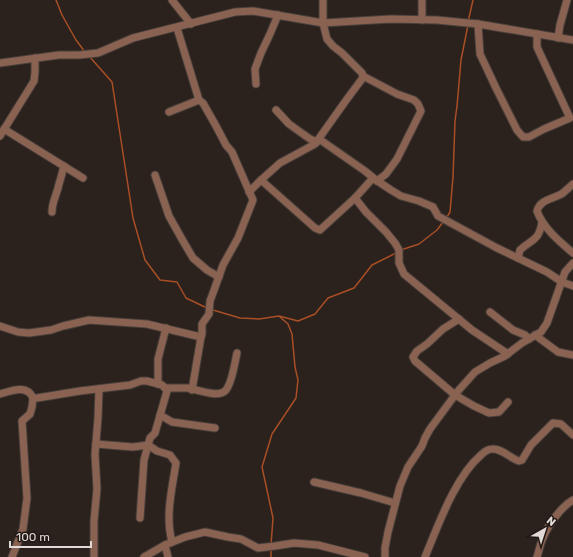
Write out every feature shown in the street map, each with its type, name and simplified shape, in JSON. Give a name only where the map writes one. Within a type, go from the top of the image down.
[{"type":"street","points":[[172,0],[191,24]]},
{"type":"street","points":[[260,180],[315,228],[320,230],[375,179],[386,174],[397,159],[422,112],[414,100],[397,94],[363,76],[362,73],[342,53],[333,46],[327,39],[323,23],[323,0]]},
{"type":"street","points":[[422,0],[422,20]]},
{"type":"street","points":[[558,38],[560,25],[568,0]]},
{"type":"street","points":[[0,62],[59,55],[98,53],[133,38],[235,12],[253,11],[323,23],[391,19],[476,23],[573,40]]},
{"type":"street","points":[[256,84],[255,69],[278,16]]},
{"type":"street","points":[[476,23],[480,54],[496,88],[523,137],[529,137],[571,116],[537,47],[537,34]]},
{"type":"street","points":[[177,28],[199,100],[203,103],[226,145],[232,152],[253,200],[238,238],[223,265],[210,301],[209,314],[202,324],[202,334],[192,390]]},
{"type":"street","points":[[0,136],[34,81],[35,58]]},
{"type":"street","points":[[249,192],[260,180],[280,163],[315,144],[356,88],[363,76]]},
{"type":"street","points":[[169,112],[199,100]]},
{"type":"street","points":[[276,110],[289,124],[310,139],[318,140],[401,196],[433,207],[438,216],[497,248],[547,272],[562,282],[573,286]]},
{"type":"street","points":[[4,129],[83,178]]},
{"type":"street","points":[[52,212],[52,205],[64,166]]},
{"type":"street","points":[[155,175],[169,216],[193,258],[207,270],[219,277]]},
{"type":"street","points":[[573,184],[562,193],[543,202],[538,206],[537,211],[542,222],[559,241],[573,253]]},
{"type":"street","points":[[355,198],[395,243],[399,250],[399,263],[404,274],[472,330],[508,354]]},
{"type":"street","points":[[518,258],[520,250],[536,238],[541,229],[542,222]]},
{"type":"street","points":[[385,557],[385,548],[400,486],[408,467],[422,446],[430,429],[455,395],[475,372],[508,354],[541,332],[547,323],[565,272],[573,263]]},
{"type":"street","points":[[490,312],[513,330],[532,337],[558,352],[573,355]]},
{"type":"street","points":[[459,319],[443,329],[417,351],[413,358],[455,395],[489,413],[499,412],[508,402]]},
{"type":"street","points":[[0,326],[29,334],[89,320],[147,324],[201,337]]},
{"type":"street","points":[[140,518],[144,460],[150,438],[155,434],[167,391],[162,386],[158,359],[166,328]]},
{"type":"street","points":[[32,398],[130,385],[142,381],[147,381],[162,386],[216,394],[227,389],[237,354]]},
{"type":"street","points":[[0,394],[20,389],[30,393],[32,398],[30,414],[22,421],[27,498],[23,530],[12,557]]},
{"type":"street","points":[[94,557],[96,489],[95,454],[99,389]]},
{"type":"street","points":[[160,415],[172,422],[215,428]]},
{"type":"street","points":[[425,557],[438,525],[466,471],[487,450],[499,450],[519,461],[522,460],[531,445],[553,424],[561,424],[573,435]]},
{"type":"street","points":[[96,444],[133,447],[148,445],[157,451],[170,455],[176,463],[169,516],[168,557]]},
{"type":"street","points":[[314,482],[395,503]]},
{"type":"street","points":[[537,557],[543,537],[552,521],[564,507],[573,500]]},
{"type":"street","points":[[144,557],[185,537],[205,532],[241,539],[258,548],[294,542],[318,545],[348,555],[365,557]]},
{"type":"waterway","points":[[56,0],[62,15],[76,40],[85,52]]},
{"type":"waterway","points":[[468,22],[473,0]]},
{"type":"waterway","points":[[447,217],[450,212],[455,121],[461,60],[468,25]]},
{"type":"waterway","points":[[89,56],[112,82],[133,218],[145,260],[160,280],[177,282],[186,298],[207,308]]},
{"type":"waterway","points":[[401,250],[419,244],[437,230],[443,222]]},
{"type":"waterway","points":[[213,310],[240,318],[259,319],[279,316],[298,321],[315,314],[328,298],[354,288],[372,265],[396,253]]},
{"type":"waterway","points":[[271,545],[273,518],[262,467],[272,434],[296,398],[298,380],[295,367],[292,334],[288,324],[280,317]]},
{"type":"waterway","points":[[271,548],[271,557]]}]
